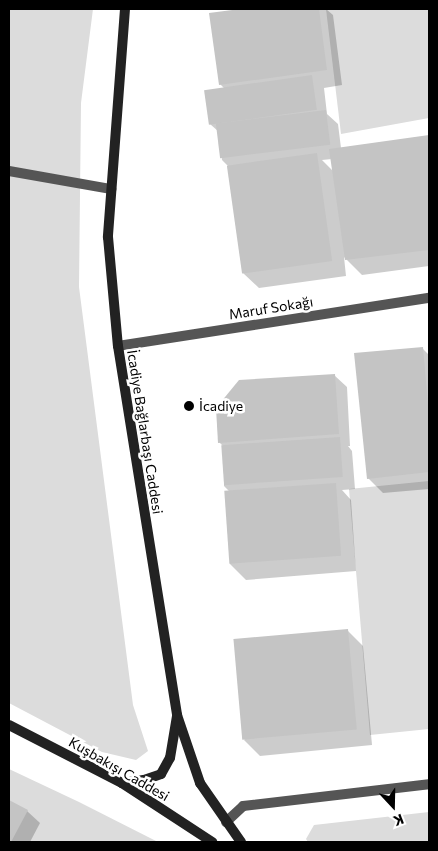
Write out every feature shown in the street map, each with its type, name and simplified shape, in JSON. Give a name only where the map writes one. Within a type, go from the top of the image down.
[{"type":"main road","name":"İcadiye Bağlarbaşı Caddesi","points":[[125,9],[108,237],[118,346],[177,715],[200,783],[241,842]]},
{"type":"main road","points":[[122,783],[144,780],[162,774],[170,758],[177,715]]},
{"type":"main road","name":"Kuşbakışı Caddesi","points":[[9,725],[122,783],[212,842]]},
{"type":"street","points":[[9,170],[111,189]]},
{"type":"street","name":"Maruf Sokağı","points":[[118,346],[429,298]]},
{"type":"street","points":[[226,822],[243,806],[429,784]]},
{"type":"shaded area","points":[[9,9],[93,9],[81,103],[79,287],[133,705],[148,751],[136,760],[102,752],[9,703]]},
{"type":"shaded area","points":[[326,9],[429,9],[429,118],[341,134]]},
{"type":"shaded area","points":[[429,481],[429,729],[370,735],[349,489]]},
{"type":"shaded area","points":[[9,769],[79,802],[158,842],[9,842]]},
{"type":"shaded area","points":[[429,812],[429,842],[308,842],[306,839],[314,825]]},
{"type":"building","points":[[240,9],[319,9],[327,70],[219,85],[209,13]]},
{"type":"building","points":[[312,75],[317,110],[209,125],[204,90]]},
{"type":"building","points":[[326,110],[330,145],[220,158],[216,124]]},
{"type":"building","points":[[429,135],[429,250],[345,260],[329,149]]},
{"type":"building","points":[[317,153],[332,261],[242,274],[227,166]]},
{"type":"building","points":[[423,347],[429,416],[429,472],[367,479],[354,353]]},
{"type":"building","points":[[335,374],[339,434],[218,443],[216,408],[239,380]]},
{"type":"building","points":[[340,437],[343,477],[224,485],[221,445]]},
{"type":"building","points":[[336,483],[341,556],[229,564],[224,491]]},
{"type":"building","points":[[348,629],[357,730],[242,740],[233,639]]},
{"type":"building","points":[[9,800],[28,810],[11,842],[9,842]]},
{"type":"place","name":"İcadiye","points":[[189,406]]}]
